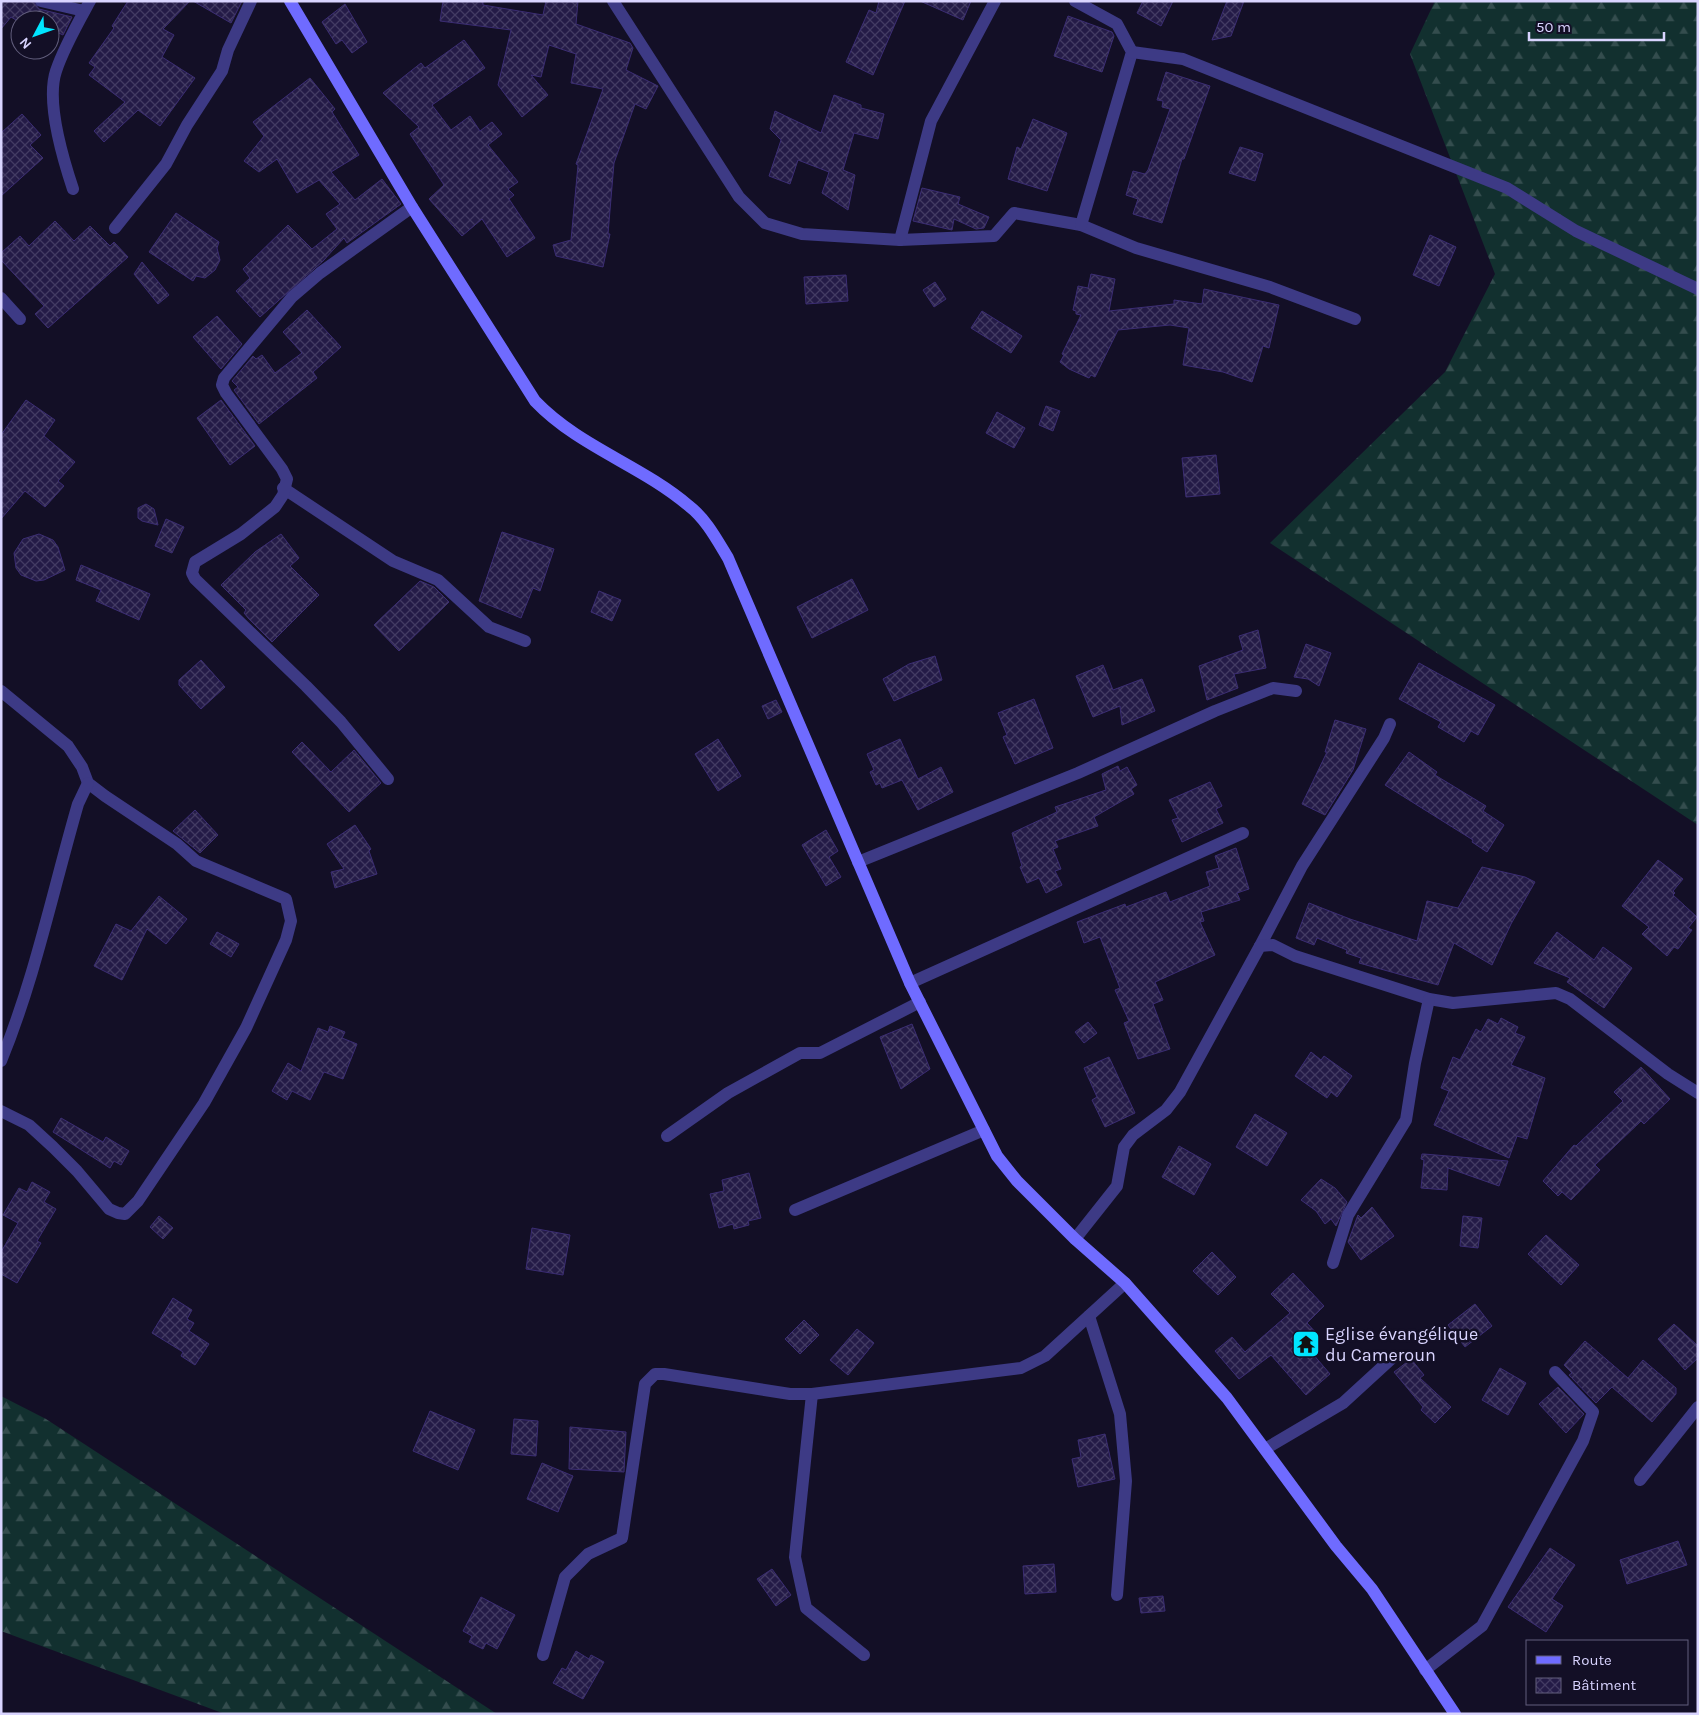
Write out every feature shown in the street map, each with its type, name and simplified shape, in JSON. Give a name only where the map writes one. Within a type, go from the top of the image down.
[{"type":"street","points":[[41,1],[61,8],[87,6],[56,72],[54,90],[60,153],[73,189]]},
{"type":"street","points":[[115,228],[166,164],[187,126],[222,72],[228,50],[251,1]]},
{"type":"street","points":[[290,1],[412,206],[535,401],[553,420],[570,432],[665,488],[691,507],[710,530],[728,558],[910,983],[997,1156],[1075,1239],[1125,1283],[1227,1398],[1336,1546],[1372,1589],[1455,1714]]},
{"type":"street","points":[[613,1],[739,197],[765,223],[802,234],[900,240],[994,236],[1014,213],[1082,225],[1136,248],[1270,287],[1355,319]]},
{"type":"street","points":[[900,240],[931,120],[995,1]]},
{"type":"street","points":[[1075,1],[1092,6],[1117,24],[1132,52],[1082,225]]},
{"type":"street","points":[[1132,52],[1183,59],[1507,188],[1576,231],[1698,289]]},
{"type":"street","points":[[388,779],[341,722],[205,589],[192,573],[195,562],[241,534],[275,507],[283,495],[283,488],[287,479],[282,469],[226,393],[222,385],[224,378],[292,297],[320,273],[412,206]]},
{"type":"street","points":[[1,298],[20,319]]},
{"type":"street","points":[[283,488],[393,561],[438,580],[489,627],[526,641]]},
{"type":"street","points":[[858,862],[1078,773],[1215,711],[1273,688],[1296,691]]},
{"type":"street","points":[[1,691],[68,746],[82,767],[88,783],[177,844],[196,861],[286,899],[291,921],[286,940],[246,1028],[222,1073],[138,1201],[125,1214],[118,1214],[109,1209],[77,1171],[29,1125],[1,1111]]},
{"type":"street","points":[[1075,1239],[1118,1186],[1124,1147],[1133,1135],[1166,1110],[1180,1092],[1302,866],[1384,738],[1390,724]]},
{"type":"street","points":[[1,1061],[34,967],[78,804],[88,783]]},
{"type":"street","points":[[910,983],[1243,833]]},
{"type":"street","points":[[1260,946],[1273,945],[1296,956],[1430,999],[1452,1003],[1556,993],[1570,999],[1668,1074],[1698,1093]]},
{"type":"street","points":[[1333,1263],[1348,1215],[1406,1120],[1414,1063],[1430,999]]},
{"type":"street","points":[[667,1136],[728,1093],[800,1053],[820,1053],[920,1002]]},
{"type":"street","points":[[795,1210],[984,1130]]},
{"type":"street","points":[[543,1655],[565,1577],[588,1554],[622,1538],[645,1384],[655,1374],[790,1394],[812,1394],[1021,1368],[1045,1356],[1125,1283]]},
{"type":"street","points":[[1089,1316],[1120,1414],[1126,1481],[1117,1595]]},
{"type":"street","points":[[1265,1449],[1344,1403],[1391,1359]]},
{"type":"street","points":[[1425,1670],[1482,1626],[1583,1441],[1593,1412],[1555,1372]]},
{"type":"street","points":[[812,1394],[795,1557],[806,1608],[864,1655]]},
{"type":"street","points":[[1640,1480],[1698,1407]]},
{"type":"green space","points":[[1435,1],[1698,1],[1698,825],[1270,543],[1445,372],[1495,274],[1410,54]]},
{"type":"green space","points":[[1,1396],[46,1419],[497,1714],[225,1714],[1,1631]]},
{"type":"building","points":[[1,1],[33,1],[39,9],[43,10],[10,10],[10,18],[1,29]]},
{"type":"building","points":[[128,1],[190,1],[163,29],[174,35],[162,57],[195,78],[160,126],[138,110],[104,142],[94,131],[125,102],[89,75],[95,67],[89,63],[114,28],[112,26]]},
{"type":"building","points":[[193,1],[242,1],[231,23]]},
{"type":"building","points":[[443,1],[483,1],[483,5],[543,15],[546,1],[578,1],[576,24],[630,43],[633,48],[626,70],[658,86],[646,109],[635,104],[614,163],[608,234],[610,234],[603,267],[556,256],[553,245],[571,240],[578,165],[576,164],[603,89],[571,83],[576,54],[549,45],[541,77],[531,75],[548,95],[522,117],[498,85],[511,30],[440,21]]},
{"type":"building","points":[[879,1],[905,1],[873,75],[846,62],[869,10],[876,13]]},
{"type":"building","points":[[920,1],[971,1],[963,20]]},
{"type":"building","points":[[1143,1],[1173,1],[1161,26],[1137,13]]},
{"type":"building","points":[[1227,1],[1244,1],[1231,36],[1212,40]]},
{"type":"building","points":[[345,4],[367,42],[352,53],[342,40],[336,44],[322,22]]},
{"type":"building","points":[[60,14],[72,17],[63,35],[60,34]]},
{"type":"building","points":[[1068,16],[1112,32],[1114,36],[1102,72],[1054,56]]},
{"type":"building","points":[[464,40],[485,68],[432,105],[451,130],[470,116],[480,131],[492,122],[502,134],[488,145],[518,182],[508,189],[514,195],[509,199],[535,238],[507,257],[482,219],[462,236],[429,199],[444,185],[410,134],[419,127],[383,93],[421,63],[425,68]]},
{"type":"building","points":[[1166,72],[1210,86],[1184,159],[1182,159],[1162,223],[1133,214],[1138,199],[1126,195],[1133,171],[1145,174],[1148,170],[1170,109],[1162,107],[1163,101],[1157,100]]},
{"type":"building","points":[[310,78],[335,109],[332,112],[359,155],[331,172],[355,200],[382,179],[401,204],[347,243],[344,238],[323,261],[260,317],[236,291],[250,278],[243,269],[288,225],[312,249],[337,229],[326,214],[340,204],[319,180],[297,193],[277,159],[259,172],[244,161],[264,136],[253,122]]},
{"type":"building","points":[[834,95],[861,105],[861,108],[884,114],[878,139],[854,133],[843,170],[855,175],[848,210],[822,193],[829,172],[798,160],[790,184],[769,176],[781,140],[770,129],[775,111],[821,133]]},
{"type":"building","points":[[22,114],[41,135],[30,145],[43,158],[1,196],[1,133]]},
{"type":"building","points":[[1033,119],[1067,133],[1047,191],[1008,179],[1017,147],[1021,149]]},
{"type":"building","points":[[1240,147],[1263,154],[1255,181],[1229,173]]},
{"type":"building","points":[[922,188],[960,197],[958,204],[989,217],[984,228],[976,229],[954,219],[952,230],[913,221]]},
{"type":"building","points":[[176,213],[219,242],[217,248],[220,260],[215,270],[205,278],[196,276],[193,281],[149,252]]},
{"type":"building","points":[[55,221],[74,241],[90,226],[110,246],[114,242],[128,257],[48,328],[35,314],[44,306],[1,260],[1,253],[20,236],[29,246]]},
{"type":"building","points":[[1430,235],[1456,247],[1439,286],[1413,275]]},
{"type":"building","points":[[142,262],[169,295],[158,304],[134,274]]},
{"type":"building","points":[[1091,274],[1115,279],[1109,311],[1174,304],[1174,300],[1202,304],[1204,289],[1279,305],[1269,348],[1263,346],[1252,382],[1223,372],[1183,365],[1189,328],[1170,325],[1118,330],[1095,377],[1091,375],[1089,378],[1069,369],[1060,362],[1081,315],[1076,314],[1076,311],[1073,310],[1078,286],[1088,288]]},
{"type":"building","points":[[846,275],[848,301],[806,304],[804,277]]},
{"type":"building","points":[[935,282],[946,299],[934,307],[923,290]]},
{"type":"building","points":[[307,310],[341,347],[313,372],[317,378],[259,424],[234,390],[238,387],[232,381],[253,356],[256,359],[262,355],[275,373],[302,353],[283,332]]},
{"type":"building","points":[[982,311],[1022,336],[1011,353],[971,328]]},
{"type":"building","points":[[217,316],[242,344],[221,369],[193,337]]},
{"type":"building","points":[[26,400],[55,420],[44,436],[75,462],[58,481],[64,486],[45,507],[25,491],[1,519],[1,435]]},
{"type":"building","points":[[221,400],[255,446],[230,465],[197,418]]},
{"type":"building","points":[[1046,406],[1060,411],[1053,431],[1039,425]]},
{"type":"building","points":[[997,412],[1025,428],[1014,448],[986,433]]},
{"type":"building","points":[[1216,455],[1220,494],[1186,497],[1182,458]]},
{"type":"building","points":[[146,504],[154,509],[158,525],[142,521],[138,518],[138,508]]},
{"type":"building","points":[[166,519],[184,527],[172,553],[155,546]]},
{"type":"building","points":[[502,532],[554,549],[540,591],[533,588],[521,618],[479,601]]},
{"type":"building","points":[[39,534],[53,540],[58,547],[65,570],[44,580],[36,581],[21,575],[16,568],[14,553],[23,539]]},
{"type":"building","points":[[281,534],[299,558],[290,566],[319,595],[272,642],[244,613],[246,610],[221,585],[255,552]]},
{"type":"building","points":[[81,565],[150,594],[139,620],[96,601],[101,590],[76,580]]},
{"type":"building","points":[[852,579],[868,610],[812,638],[797,607]]},
{"type":"building","points":[[420,581],[434,587],[449,602],[399,651],[374,625]]},
{"type":"building","points":[[599,591],[621,600],[612,621],[591,612]]},
{"type":"building","points":[[1258,630],[1266,668],[1234,674],[1238,688],[1207,700],[1199,666],[1243,650],[1239,636]]},
{"type":"building","points":[[1306,644],[1331,653],[1319,686],[1308,679],[1294,677]]},
{"type":"building","points":[[935,656],[942,680],[894,701],[883,679],[909,664]]},
{"type":"building","points":[[201,660],[225,687],[201,709],[179,685],[179,680]]},
{"type":"building","points":[[1419,663],[1495,705],[1478,735],[1471,731],[1464,742],[1438,727],[1441,722],[1399,699]]},
{"type":"building","points":[[1103,665],[1113,690],[1142,679],[1155,711],[1122,725],[1120,706],[1093,717],[1076,676]]},
{"type":"building","points":[[1034,699],[1053,748],[1015,764],[1003,737],[1007,735],[998,713]]},
{"type":"building","points":[[776,700],[782,712],[768,719],[762,706]]},
{"type":"building","points":[[1335,720],[1366,729],[1353,770],[1325,815],[1302,804],[1327,752],[1325,752]]},
{"type":"building","points":[[718,739],[741,776],[718,791],[695,754]]},
{"type":"building","points":[[900,739],[918,779],[941,767],[953,792],[918,810],[902,780],[882,788],[880,783],[876,785],[870,772],[874,770],[867,754]]},
{"type":"building","points":[[302,742],[331,772],[354,750],[381,783],[349,812],[292,752]]},
{"type":"building","points":[[1409,752],[1437,772],[1435,775],[1486,806],[1483,811],[1504,825],[1487,852],[1472,842],[1473,840],[1385,785]]},
{"type":"building","points":[[1118,766],[1120,771],[1127,767],[1137,785],[1131,789],[1134,794],[1094,817],[1098,826],[1055,841],[1058,847],[1053,849],[1061,869],[1055,871],[1062,885],[1046,893],[1039,878],[1027,883],[1020,867],[1022,866],[1012,833],[1057,812],[1055,807],[1106,790],[1102,774]]},
{"type":"building","points":[[1210,782],[1222,806],[1216,809],[1223,823],[1182,842],[1172,820],[1178,818],[1169,800]]},
{"type":"building","points":[[195,810],[218,835],[200,853],[173,831]]},
{"type":"building","points":[[355,825],[371,849],[369,851],[377,874],[335,888],[331,872],[344,869],[327,844]]},
{"type":"building","points":[[826,830],[838,851],[829,857],[841,877],[826,886],[802,845]]},
{"type":"building","points":[[1236,848],[1249,889],[1237,893],[1240,900],[1201,912],[1204,921],[1200,922],[1215,955],[1155,982],[1163,1000],[1153,1004],[1170,1049],[1138,1059],[1124,1023],[1129,1021],[1115,990],[1120,988],[1100,937],[1084,943],[1077,922],[1125,904],[1126,907],[1166,892],[1170,902],[1210,886],[1206,872],[1219,868],[1215,856]]},
{"type":"building","points":[[1658,860],[1683,879],[1673,891],[1675,893],[1673,895],[1697,917],[1688,928],[1692,930],[1678,949],[1674,947],[1667,956],[1642,934],[1649,927],[1622,906]]},
{"type":"building","points":[[1482,867],[1525,877],[1535,882],[1511,924],[1492,965],[1454,943],[1438,985],[1359,963],[1361,958],[1346,953],[1347,950],[1317,938],[1314,945],[1296,938],[1309,903],[1417,941],[1427,901],[1458,908]]},
{"type":"building","points":[[159,896],[187,919],[166,944],[147,929],[122,980],[94,966],[116,924],[131,931]]},
{"type":"building","points":[[217,932],[239,944],[231,957],[210,944]]},
{"type":"building","points":[[1557,932],[1594,960],[1603,947],[1632,968],[1604,1008],[1567,982],[1570,978],[1534,963]]},
{"type":"building","points":[[1501,1018],[1518,1027],[1515,1033],[1525,1037],[1511,1065],[1545,1078],[1527,1139],[1517,1136],[1509,1158],[1434,1125],[1449,1091],[1441,1088],[1453,1057],[1460,1060],[1476,1029],[1481,1032],[1488,1019],[1498,1024]]},
{"type":"building","points":[[1088,1022],[1097,1033],[1084,1043],[1075,1032]]},
{"type":"building","points":[[912,1024],[930,1069],[901,1089],[880,1037]]},
{"type":"building","points":[[330,1026],[345,1032],[342,1038],[357,1044],[343,1079],[324,1072],[310,1100],[292,1091],[287,1100],[272,1091],[288,1063],[301,1071],[318,1028],[328,1032]]},
{"type":"building","points":[[1311,1052],[1321,1060],[1324,1056],[1352,1076],[1337,1097],[1331,1092],[1327,1098],[1295,1076]]},
{"type":"building","points":[[1109,1057],[1135,1113],[1105,1127],[1092,1100],[1097,1097],[1084,1068]]},
{"type":"building","points":[[1641,1067],[1670,1099],[1644,1124],[1641,1121],[1595,1165],[1600,1170],[1571,1200],[1562,1192],[1558,1196],[1543,1181],[1574,1145],[1576,1146],[1623,1101],[1614,1092]]},
{"type":"building","points":[[1255,1114],[1287,1133],[1267,1166],[1236,1147]]},
{"type":"building","points":[[61,1118],[103,1142],[106,1137],[129,1151],[121,1165],[114,1161],[110,1168],[53,1132]]},
{"type":"building","points":[[1179,1146],[1211,1164],[1194,1195],[1162,1177]]},
{"type":"building","points":[[1422,1154],[1508,1161],[1499,1186],[1448,1168],[1447,1190],[1421,1188],[1424,1160],[1421,1159]]},
{"type":"building","points":[[749,1173],[761,1218],[748,1221],[749,1225],[734,1229],[733,1224],[719,1228],[710,1194],[724,1191],[722,1180]]},
{"type":"building","points":[[1321,1179],[1335,1188],[1347,1202],[1336,1226],[1331,1219],[1325,1224],[1316,1211],[1301,1200]]},
{"type":"building","points":[[32,1182],[50,1192],[44,1202],[56,1209],[37,1241],[41,1243],[17,1283],[1,1274],[1,1252],[18,1223],[3,1215],[19,1188],[27,1192]]},
{"type":"building","points":[[1372,1207],[1394,1236],[1361,1260],[1348,1242],[1358,1215],[1361,1218]]},
{"type":"building","points":[[159,1216],[173,1228],[163,1239],[150,1227]]},
{"type":"building","points":[[1463,1216],[1482,1218],[1478,1248],[1460,1246]]},
{"type":"building","points":[[532,1228],[570,1235],[563,1275],[526,1269]]},
{"type":"building","points":[[1546,1235],[1579,1265],[1561,1285],[1528,1254]]},
{"type":"building","points":[[1212,1252],[1236,1277],[1218,1295],[1193,1271]]},
{"type":"building","points":[[1293,1273],[1324,1306],[1307,1323],[1318,1335],[1306,1346],[1330,1374],[1306,1395],[1271,1355],[1239,1379],[1215,1351],[1232,1337],[1245,1352],[1290,1313],[1271,1294]]},
{"type":"building","points":[[173,1298],[192,1310],[187,1319],[194,1323],[189,1331],[209,1344],[195,1365],[181,1356],[183,1352],[152,1333]]},
{"type":"building","points":[[1475,1304],[1492,1326],[1465,1347],[1448,1325]]},
{"type":"building","points":[[804,1320],[819,1335],[800,1354],[785,1339]]},
{"type":"building","points":[[1674,1324],[1698,1346],[1698,1358],[1685,1370],[1658,1339]]},
{"type":"building","points":[[857,1329],[874,1343],[848,1375],[830,1360]]},
{"type":"building","points":[[1585,1341],[1628,1378],[1643,1360],[1676,1388],[1676,1394],[1652,1422],[1612,1387],[1596,1403],[1569,1375],[1572,1373],[1564,1365]]},
{"type":"building","points":[[1411,1359],[1424,1375],[1420,1378],[1451,1407],[1435,1423],[1421,1410],[1423,1407],[1394,1372]]},
{"type":"building","points":[[1500,1368],[1526,1383],[1508,1415],[1482,1400]]},
{"type":"building","points":[[1558,1387],[1584,1414],[1566,1433],[1539,1404]]},
{"type":"building","points":[[430,1411],[475,1430],[458,1470],[413,1451]]},
{"type":"building","points":[[514,1419],[538,1421],[536,1456],[511,1454]]},
{"type":"building","points":[[570,1427],[626,1432],[624,1472],[569,1469]]},
{"type":"building","points":[[1105,1434],[1115,1479],[1078,1487],[1072,1459],[1081,1457],[1078,1440]]},
{"type":"building","points":[[542,1463],[573,1476],[558,1512],[527,1499]]},
{"type":"building","points":[[1678,1541],[1687,1565],[1627,1584],[1620,1560]]},
{"type":"building","points":[[1550,1548],[1575,1565],[1552,1599],[1563,1606],[1546,1632],[1508,1607]]},
{"type":"building","points":[[1054,1564],[1056,1592],[1025,1594],[1023,1566]]},
{"type":"building","points":[[772,1569],[791,1595],[776,1606],[757,1579]]},
{"type":"building","points":[[1163,1596],[1165,1611],[1141,1613],[1139,1598]]},
{"type":"building","points":[[481,1597],[515,1615],[497,1649],[486,1643],[483,1649],[469,1642],[472,1636],[463,1631]]},
{"type":"building","points":[[576,1651],[589,1659],[591,1655],[604,1662],[583,1699],[553,1683],[562,1668],[566,1670]]},
{"type":"place","name":"Eglise évangélique du Cameroun","points":[[1306,1344]]}]
